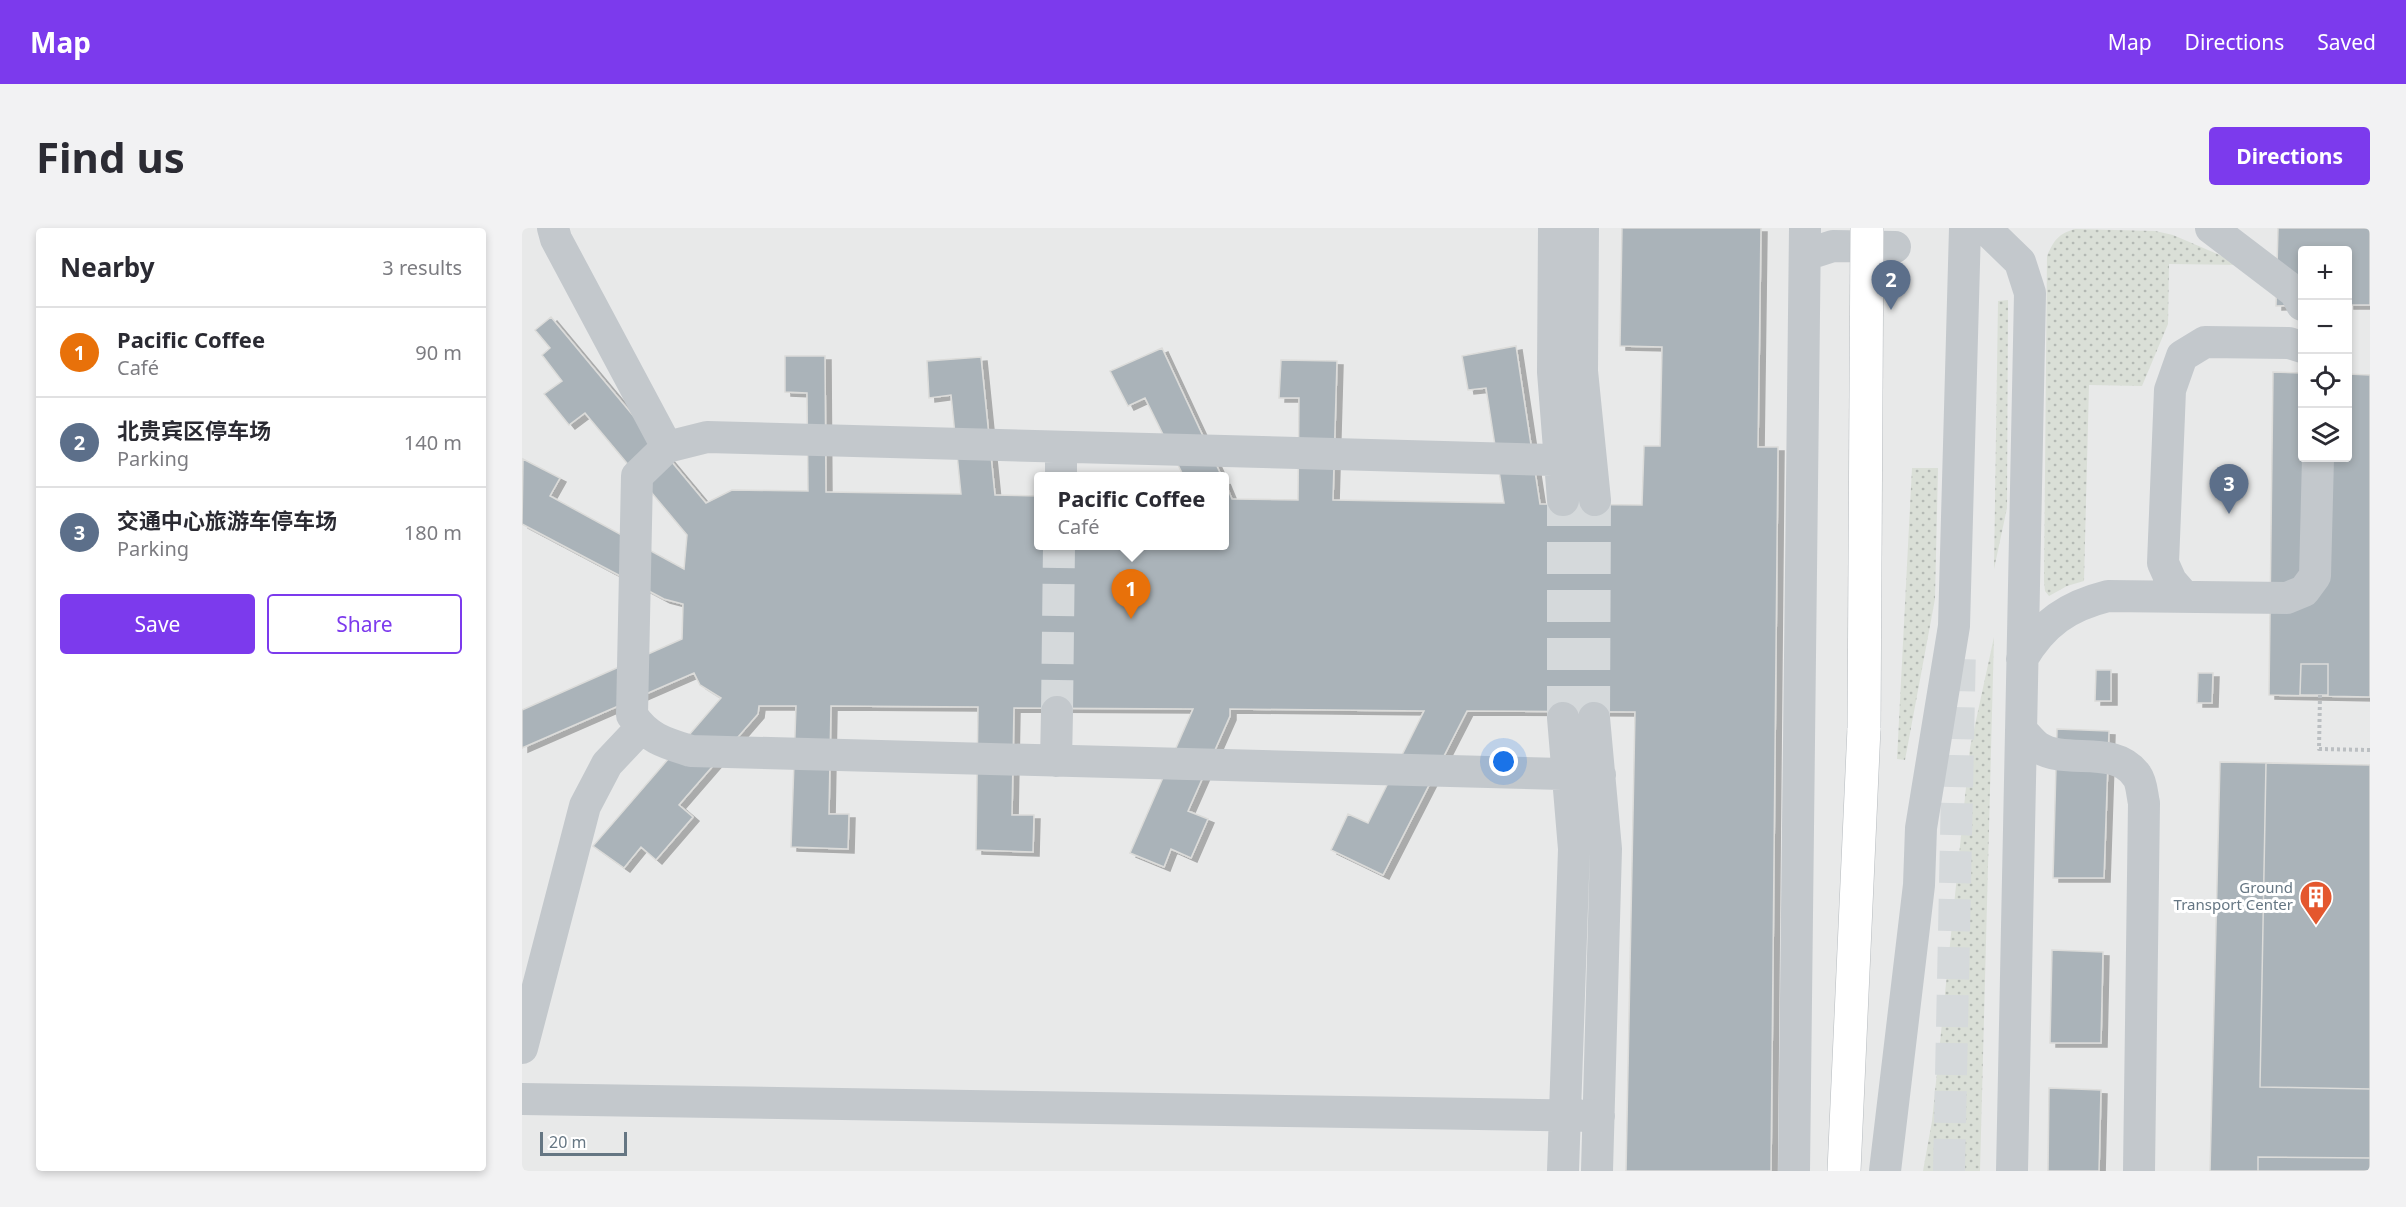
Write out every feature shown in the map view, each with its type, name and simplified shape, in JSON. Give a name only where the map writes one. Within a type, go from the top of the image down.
[{"type":"main road","points":[[1844,1171],[1864,728],[1867,228]]},
{"type":"lane","points":[[553,228],[561,250],[667,447]]},
{"type":"lane","points":[[1554,228],[1553,372],[1563,500]]},
{"type":"lane","points":[[1582,228],[1582,371],[1595,500]]},
{"type":"lane","points":[[1885,1171],[1919,885],[1921,828],[1954,626],[1965,228]]},
{"type":"lane","points":[[1985,228],[2020,262],[2030,294],[2012,1171]]},
{"type":"lane","points":[[2211,228],[2295,292],[2300,300]]},
{"type":"lane","points":[[1794,1171],[1805,241],[1833,246],[1895,247]]},
{"type":"lane","points":[[2185,597],[2171,581],[2163,563],[2170,390],[2182,356],[2205,342],[2289,343],[2298,346]]},
{"type":"lane","points":[[1591,461],[1061,462],[707,437],[667,447],[638,476],[632,715],[640,729],[655,740],[691,751],[1600,775]]},
{"type":"lane","points":[[2022,659],[2044,627],[2088,601],[2109,596],[2287,598],[2304,591],[2315,576],[2318,462]]},
{"type":"lane","points":[[1056,761],[1057,712]]},
{"type":"lane","points":[[1563,718],[1574,849],[1563,1171]]},
{"type":"lane","points":[[1594,718],[1606,849],[1597,1171]]},
{"type":"lane","points":[[522,1048],[585,806],[607,764],[640,729]]},
{"type":"lane","points":[[2021,730],[2038,747],[2055,753],[2111,759],[2128,766],[2138,777],[2144,803],[2139,1171]]},
{"type":"lane","points":[[522,1099],[1599,1116]]},
{"type":"path","points":[[2320,695],[2319,749],[2370,750]]},
{"type":"shaded area","points":[[522,228],[2370,228],[2370,1171],[522,1171]]},
{"type":"shaded area","points":[[2075,229],[2155,231],[2173,235],[2243,265],[2169,264],[2168,324],[2142,386],[2089,385],[2084,581],[2067,586],[2049,596],[2045,591],[2044,581],[2047,256],[2057,238]]},
{"type":"shaded area","points":[[2008,300],[2007,508],[1994,569],[1998,301]]},
{"type":"shaded area","points":[[1912,468],[1938,468],[1935,599],[1905,760],[1897,759]]},
{"type":"shaded area","points":[[1994,637],[1980,1171],[1923,1171],[1932,1121],[1970,748]]},
{"type":"building","points":[[1622,228],[1761,228],[1758,447],[1778,447],[1771,1171],[1626,1171],[1635,712],[1467,711],[1383,875],[1331,850],[1348,814],[1368,823],[1424,711],[1230,709],[1230,716],[1188,811],[1208,819],[1191,858],[1171,849],[1164,867],[1130,853],[1193,709],[1014,708],[1012,815],[1034,815],[1033,852],[976,850],[978,707],[831,706],[829,814],[849,814],[848,849],[791,847],[796,706],[759,706],[758,714],[679,805],[693,817],[656,860],[641,847],[624,868],[593,846],[721,698],[700,685],[694,673],[522,748],[522,710],[682,639],[683,604],[664,599],[522,524],[523,459],[560,478],[550,496],[684,569],[687,535],[585,413],[569,425],[544,394],[562,381],[542,355],[550,348],[535,330],[551,317],[706,503],[732,490],[808,491],[807,393],[785,392],[785,356],[825,356],[826,492],[961,494],[951,395],[929,398],[927,361],[981,357],[995,495],[1034,496],[1034,550],[1229,550],[1229,492],[1232,499],[1298,500],[1299,398],[1279,398],[1281,360],[1337,361],[1333,500],[1504,503],[1486,388],[1468,390],[1462,356],[1516,346],[1540,504],[1642,505],[1644,446],[1660,446],[1662,347],[1620,346]]},
{"type":"building","points":[[2278,228],[2370,228],[2370,305],[2352,305],[2352,246],[2298,246],[2298,305],[2276,306]]},
{"type":"building","points":[[1162,348],[1220,472],[1182,472],[1145,398],[1128,406],[1110,371]]},
{"type":"building","points":[[2273,372],[2298,373],[2298,462],[2352,462],[2352,374],[2370,375],[2370,697],[2269,695]]},
{"type":"building","points":[[2301,664],[2328,664],[2328,695],[2300,695]]},
{"type":"building","points":[[2096,670],[2111,670],[2111,701],[2095,701]]},
{"type":"building","points":[[2198,673],[2213,673],[2212,703],[2197,703]]},
{"type":"building","points":[[2057,729],[2109,731],[2104,878],[2053,878]]},
{"type":"building","points":[[2220,762],[2370,765],[2370,1171],[2210,1171]]},
{"type":"building","name":"Ground Transport Center","points":[[2266,763],[2370,765],[2370,1089],[2260,1087]]},
{"type":"building","points":[[2052,950],[2103,952],[2101,1043],[2050,1043]]},
{"type":"building","points":[[2049,1088],[2101,1090],[2099,1171],[2048,1171]]},
{"type":"building","points":[[2258,1157],[2370,1158],[2370,1171],[2258,1171]]},
{"type":"tunnel","points":[[1563,500],[1563,718]]},
{"type":"tunnel","points":[[1594,718],[1595,500]]},
{"type":"tunnel","points":[[1057,712],[1059,550]]},
{"type":"tunnel","points":[[1949,1171],[1960,647]]},
{"type":"place","name":"北贵宾区停车场","points":[[1891,310]]},
{"type":"place","name":"交通中心旅游车停车场","points":[[2229,514]]},
{"type":"place","name":"Pacific Coffee","points":[[1131,619]]},
{"type":"place","name":"Ground Transport Center","points":[[2316,926]]}]
